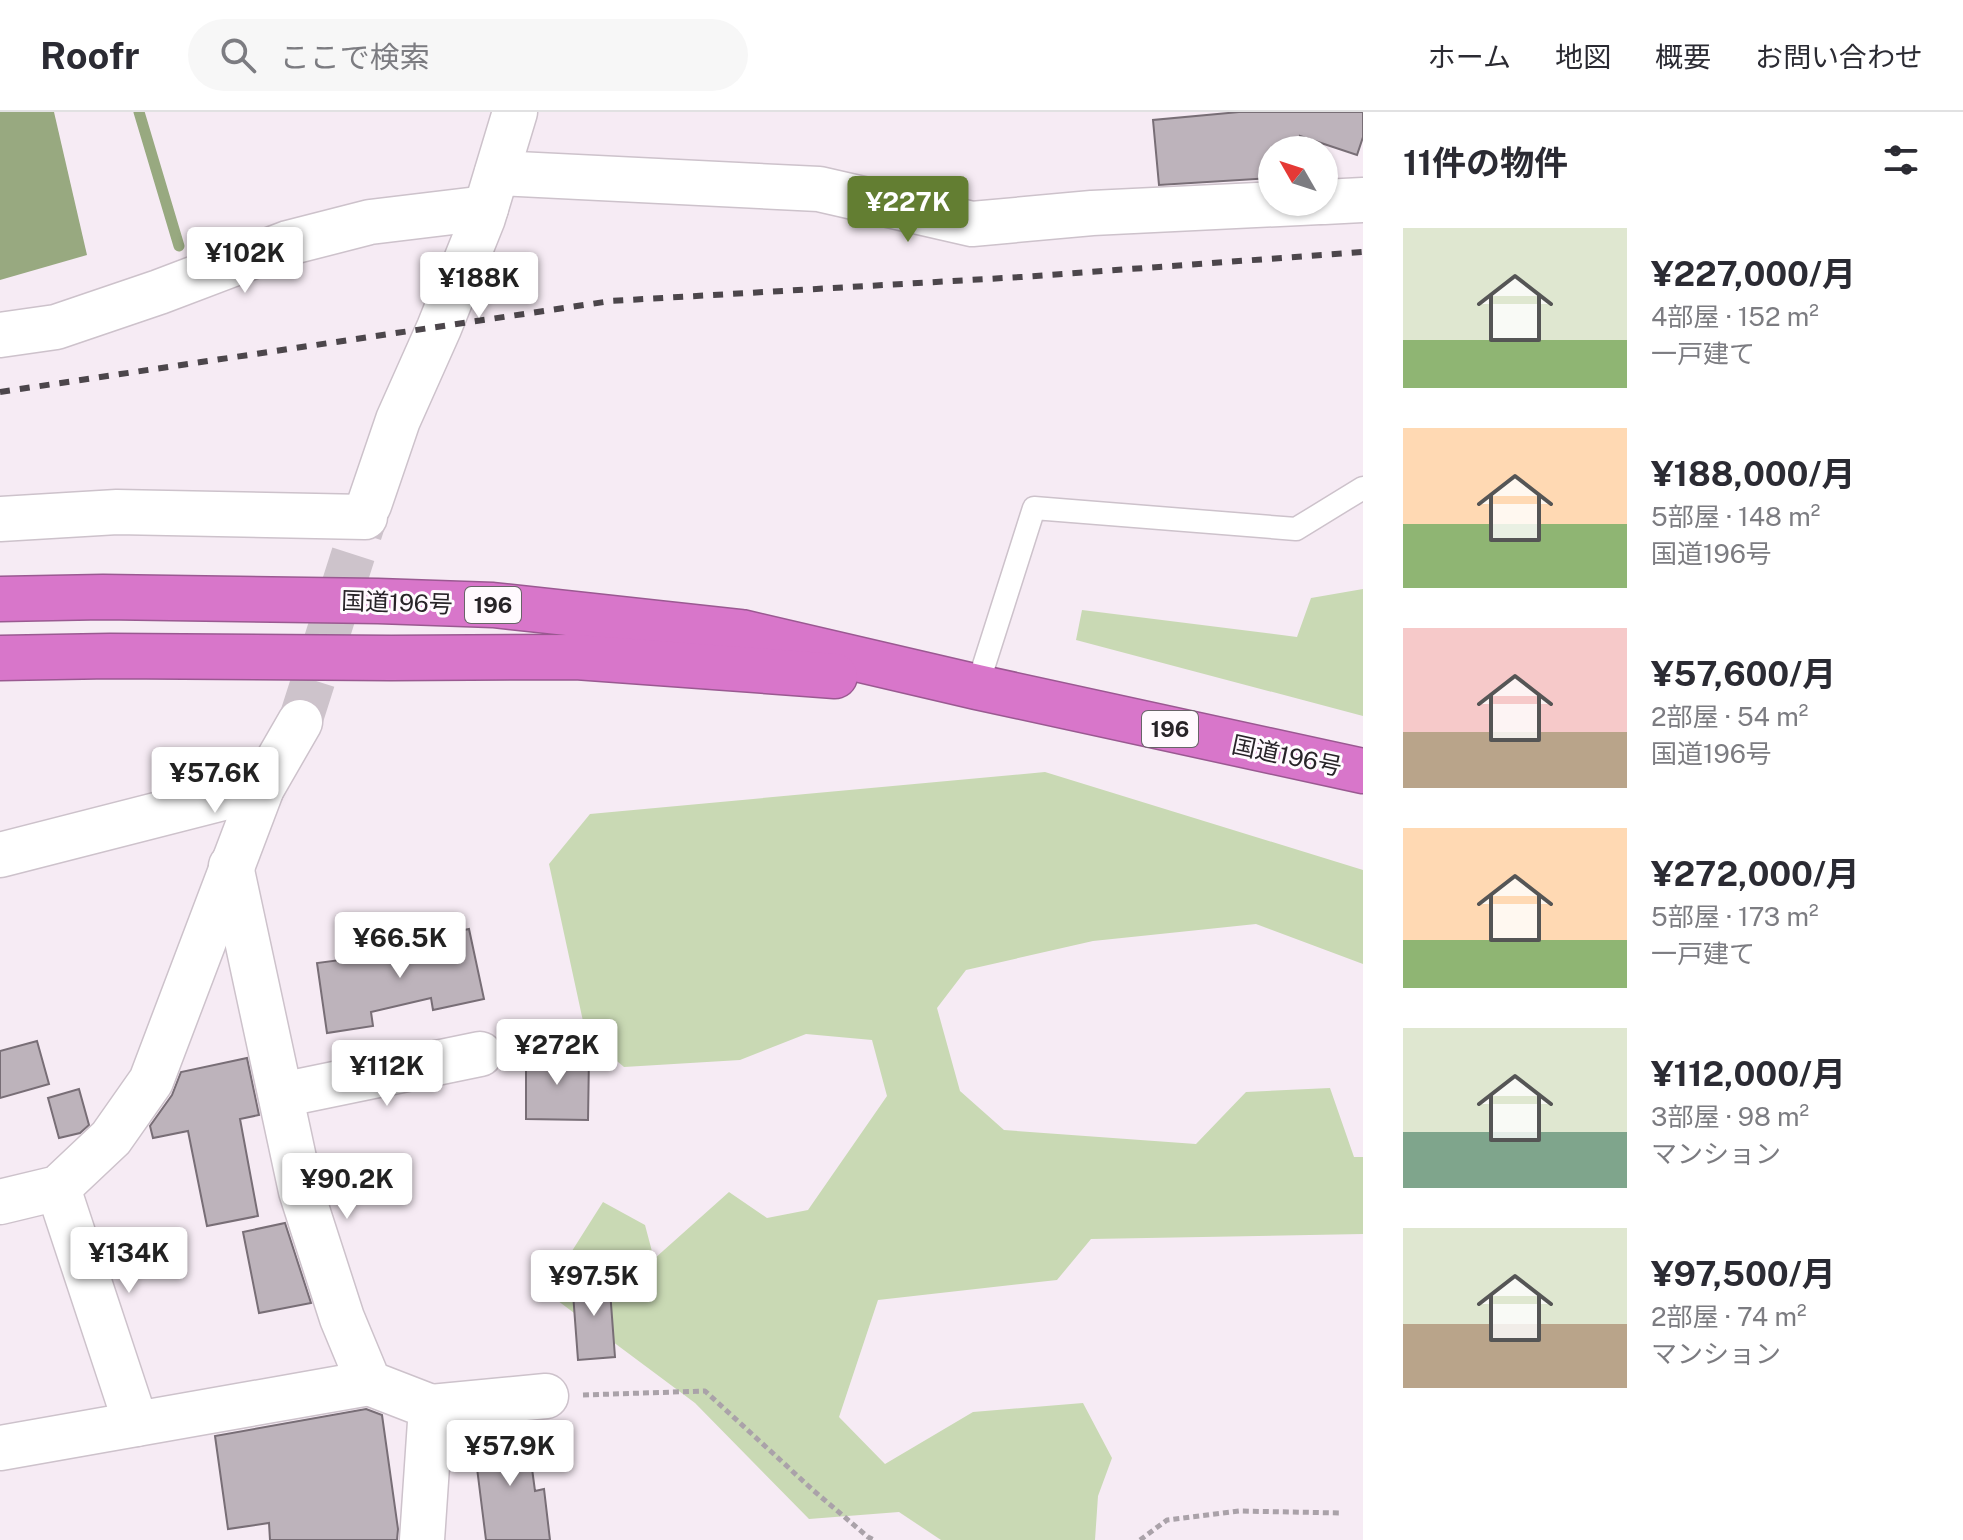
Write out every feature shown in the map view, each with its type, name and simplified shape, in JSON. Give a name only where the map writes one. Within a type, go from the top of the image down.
[{"type":"highway","name":"国道196号","points":[[0,599],[103,597],[493,605],[741,632],[1363,771]]},
{"type":"highway","name":"国道196号","points":[[0,658],[576,657],[977,687]]},
{"type":"street","points":[[0,519],[117,512],[367,511],[398,420],[439,328],[492,190],[515,112]]},
{"type":"street","points":[[0,335],[56,327],[288,243],[492,190],[819,189],[972,224],[1092,213],[1258,205]]},
{"type":"street","points":[[1338,201],[1363,200]]},
{"type":"street","points":[[0,1202],[58,1188],[111,1138],[151,1081],[262,788],[300,722]]},
{"type":"street","points":[[0,855],[262,788]]},
{"type":"street","points":[[231,866],[301,1191],[342,1318],[369,1383]]},
{"type":"street","points":[[281,1095],[480,1054]]},
{"type":"street","points":[[58,1188],[136,1424]]},
{"type":"street","points":[[0,1448],[369,1383],[431,1407],[546,1396]]},
{"type":"street","points":[[422,1540],[431,1407]]},
{"type":"lane","points":[[977,687],[1034,508],[1296,529],[1363,488]]},
{"type":"path","points":[[546,1396],[705,1391],[814,1491],[874,1540]]},
{"type":"path","points":[[1140,1540],[1167,1520],[1239,1511],[1342,1513]]},
{"type":"shaded area","points":[[0,112],[54,112],[87,255],[0,280]]},
{"type":"shaded area","points":[[1363,589],[1363,716],[1076,640],[1082,610],[1297,637],[1311,598]]},
{"type":"shaded area","points":[[1045,772],[1363,870],[1363,964],[1256,924],[1093,941],[966,970],[937,1008],[960,1091],[1004,1130],[1196,1144],[1246,1092],[1330,1088],[1354,1157],[1363,1157],[1363,1234],[1091,1239],[1057,1280],[878,1300],[839,1417],[885,1464],[973,1412],[1083,1403],[1112,1458],[1098,1496],[1095,1540],[941,1540],[899,1512],[809,1519],[695,1403],[546,1292],[603,1202],[645,1225],[654,1259],[729,1192],[767,1218],[808,1210],[887,1096],[872,1040],[806,1034],[740,1060],[624,1067],[586,1035],[549,864],[590,814]]},
{"type":"building","points":[[1239,112],[1363,112],[1363,137],[1357,155],[1338,149],[1338,136],[1258,136],[1258,179],[1159,185],[1153,120]]},
{"type":"building","points":[[469,929],[484,999],[433,1010],[431,998],[371,1012],[373,1026],[327,1033],[317,963],[371,956],[370,950]]},
{"type":"building","points":[[37,1041],[49,1084],[0,1098],[0,1051]]},
{"type":"building","points":[[526,1055],[589,1056],[588,1120],[526,1119]]},
{"type":"building","points":[[247,1058],[259,1115],[240,1119],[258,1216],[207,1226],[188,1131],[153,1138],[150,1126],[172,1095],[181,1072]]},
{"type":"building","points":[[79,1089],[89,1125],[80,1133],[59,1138],[48,1098]]},
{"type":"building","points":[[285,1223],[311,1303],[259,1313],[243,1232]]},
{"type":"building","points":[[609,1277],[615,1357],[578,1360],[572,1280]]},
{"type":"building","points":[[366,1409],[382,1415],[397,1540],[270,1540],[269,1523],[228,1529],[215,1436]]},
{"type":"building","points":[[523,1423],[535,1491],[544,1489],[550,1540],[486,1540],[477,1468],[487,1467],[481,1427]]},
{"type":"waterway","points":[[139,112],[179,246]]},
{"type":"tunnel","points":[[300,722],[369,505]]},
{"type":"railway","points":[[0,392],[611,301],[1021,277],[1363,252]]}]
